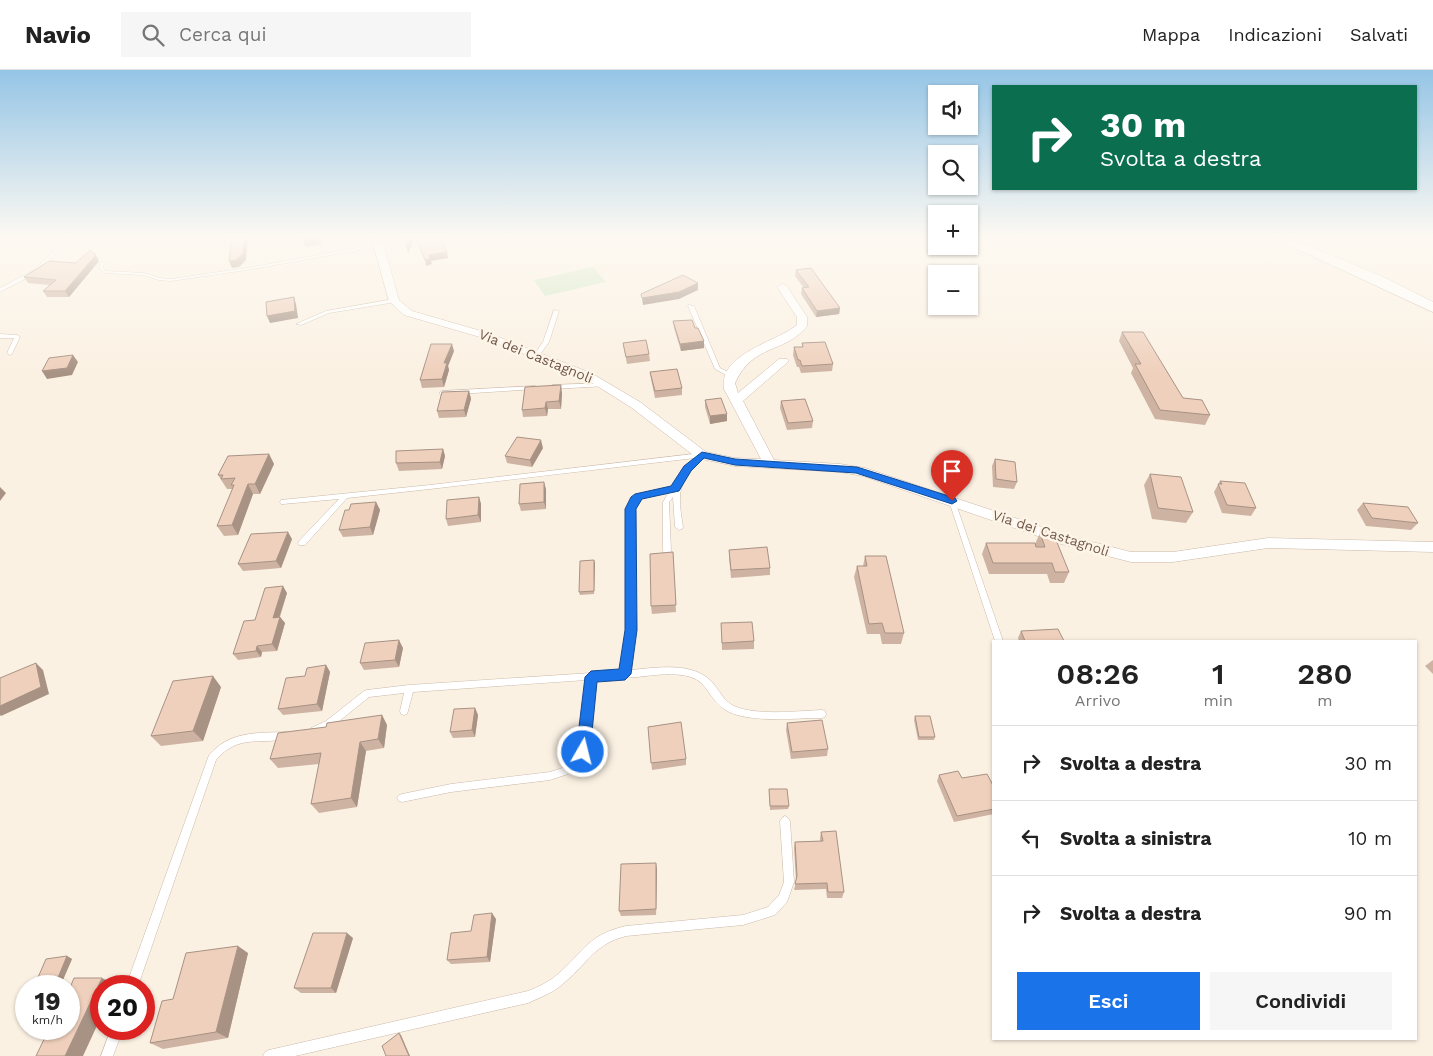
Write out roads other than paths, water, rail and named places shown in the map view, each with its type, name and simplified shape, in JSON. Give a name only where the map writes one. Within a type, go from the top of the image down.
[{"type":"main road","points":[[1383,282],[1433,308]]},
{"type":"street","points":[[389,282],[394,301]]},
{"type":"street","points":[[770,464],[729,385],[732,376],[753,352],[792,334],[802,326],[802,317],[782,287]]},
{"type":"street","name":"Via dei Castagnoli","points":[[394,301],[401,309],[412,315],[484,335],[581,372],[644,410],[686,446],[702,455],[728,461],[857,470],[1072,542],[1131,557],[1165,557],[1268,542],[1358,547],[1433,547]]},
{"type":"street","points":[[736,400],[783,361]]},
{"type":"lane","points":[[0,290],[15,282]]},
{"type":"lane","points":[[299,324],[323,313],[394,301]]},
{"type":"lane","points":[[691,306],[716,366],[721,372],[732,376]]},
{"type":"lane","points":[[537,355],[546,342],[556,311]]},
{"type":"lane","points":[[0,336],[17,337],[10,353]]},
{"type":"lane","points":[[442,392],[605,385]]},
{"type":"lane","points":[[667,551],[666,502],[688,469],[702,455]]},
{"type":"lane","points":[[283,502],[702,455]]},
{"type":"lane","points":[[675,488],[679,527]]},
{"type":"lane","points":[[625,674],[631,630],[631,504],[639,496],[675,488]]},
{"type":"lane","points":[[302,543],[345,496]]},
{"type":"lane","points":[[952,501],[998,640]]},
{"type":"lane","points":[[136,975],[212,758],[222,746],[236,739],[299,735],[329,724],[367,694],[409,689],[625,674],[690,674],[703,679],[723,704],[737,710],[752,713],[822,714]]},
{"type":"lane","points":[[402,798],[451,788],[550,776],[568,770],[574,766],[583,752],[591,677]]},
{"type":"lane","points":[[404,711],[409,689]]},
{"type":"lane","points":[[269,1056],[528,997],[561,979],[592,945],[609,935],[744,920],[763,915],[778,906],[787,890],[789,871],[785,822]]},
{"type":"lane","points":[[107,1056],[113,1040]]}]
